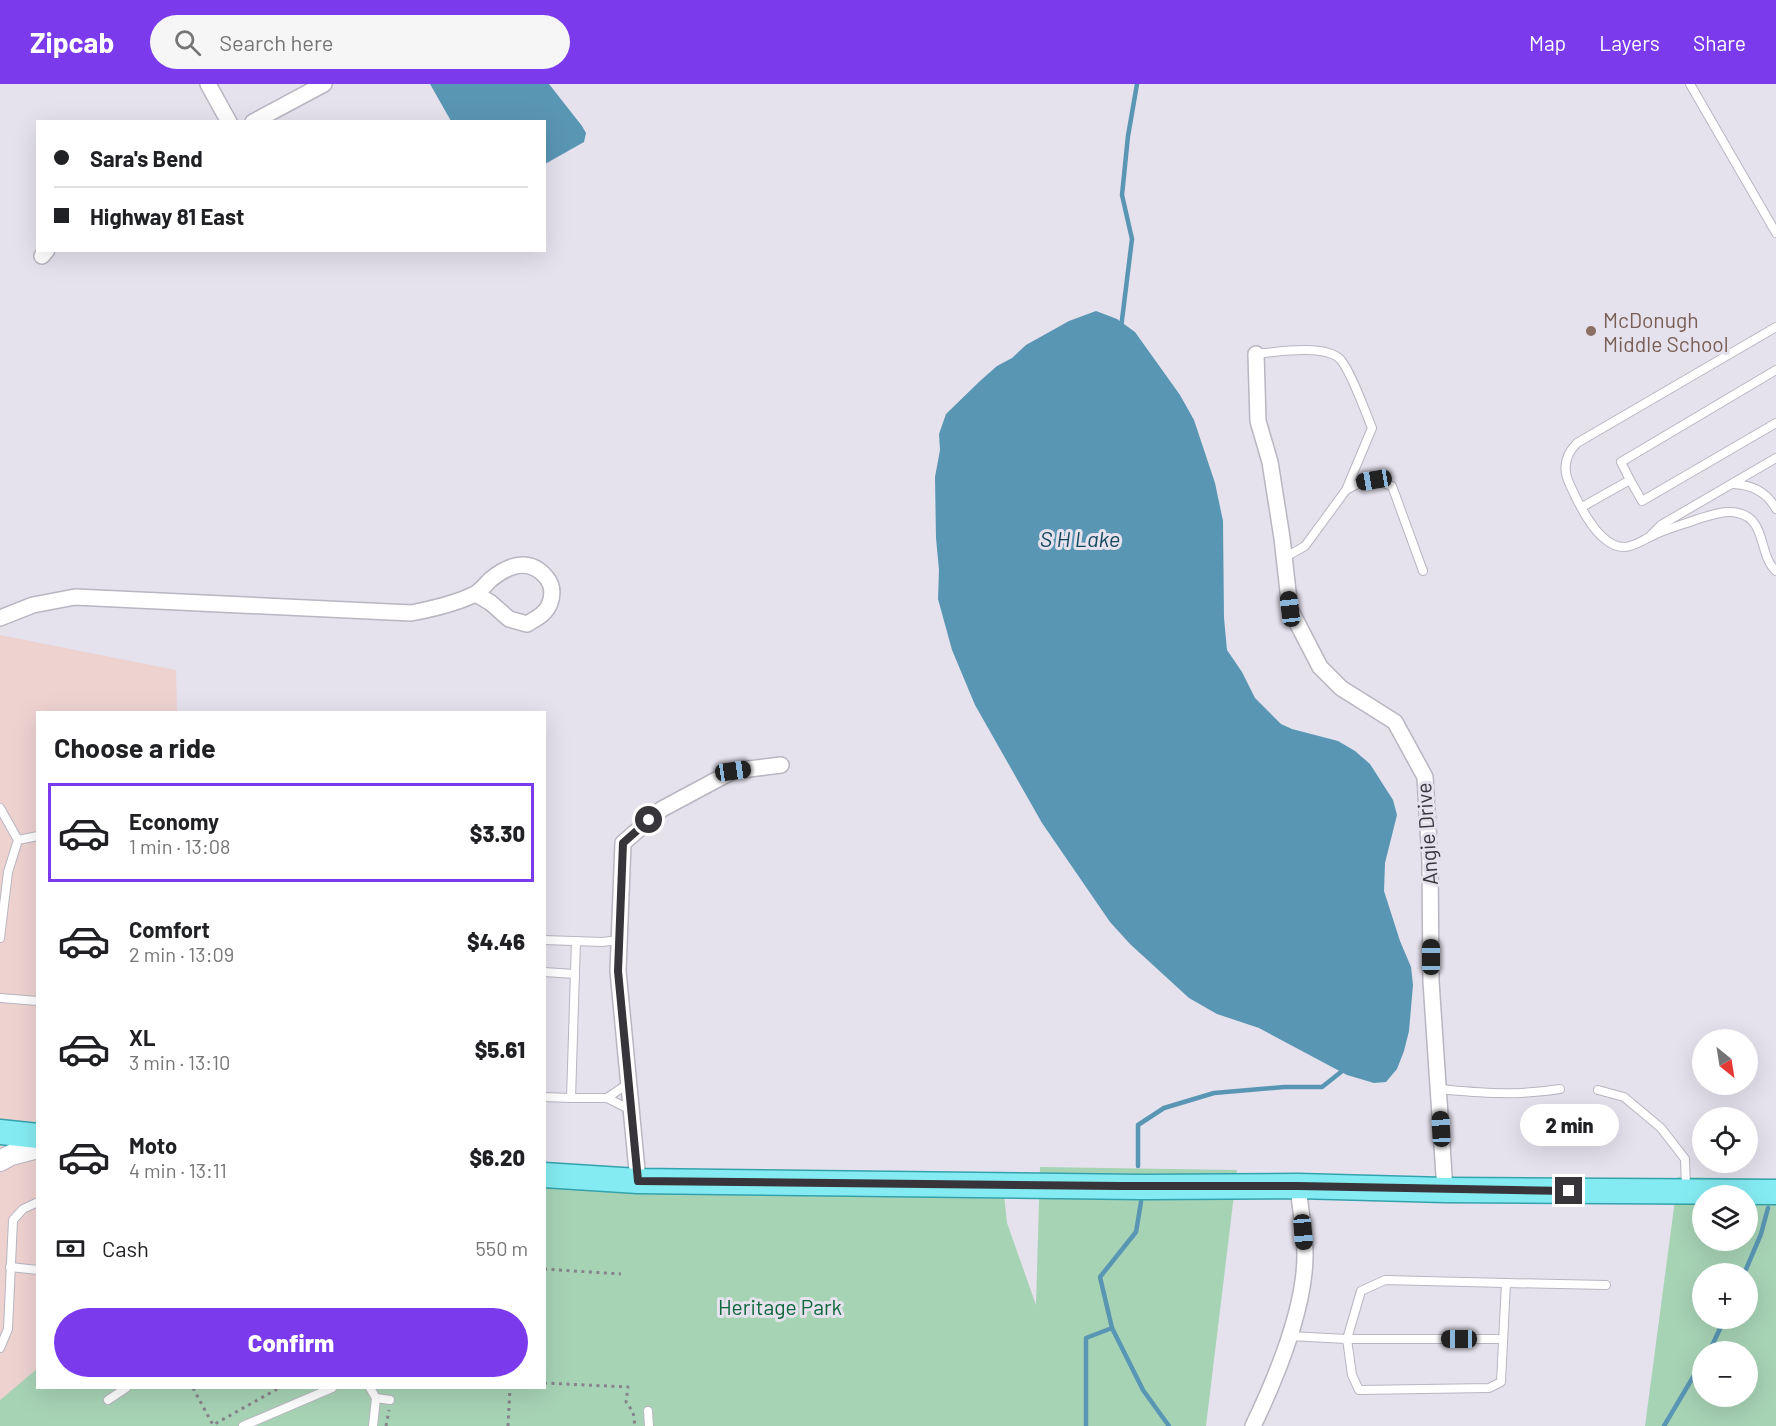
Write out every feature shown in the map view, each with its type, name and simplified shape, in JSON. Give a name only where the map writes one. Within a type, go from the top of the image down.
[{"type":"main road","points":[[0,1132],[36,1136]]},
{"type":"main road","points":[[546,1175],[638,1181],[1776,1192]]},
{"type":"street","points":[[208,84],[229,120]]},
{"type":"street","points":[[257,120],[324,84]]},
{"type":"street","name":"Angie Drive","points":[[1256,354],[1258,421],[1270,462],[1290,609],[1320,667],[1341,688],[1395,722],[1425,777],[1430,861],[1431,981],[1445,1190]]},
{"type":"street","points":[[0,618],[33,605],[75,597],[411,613],[436,608],[476,594],[499,573],[515,566],[529,564],[542,571],[551,582],[552,596],[548,608],[540,617],[527,624],[509,619],[491,603],[476,594]]},
{"type":"street","points":[[638,1181],[618,971],[623,843],[662,809],[733,771],[781,765]]},
{"type":"street","points":[[0,1161],[11,1155],[36,1149]]},
{"type":"street","points":[[1253,1426],[1267,1398],[1289,1336],[1299,1299],[1305,1256],[1298,1186]]},
{"type":"lane","points":[[1690,84],[1776,233]]},
{"type":"lane","points":[[1776,327],[1577,443],[1568,454],[1565,465],[1568,481],[1582,507],[1600,536],[1611,544],[1618,547],[1634,545],[1650,536],[1722,512],[1737,512],[1747,516],[1755,523],[1768,559],[1776,571]]},
{"type":"lane","points":[[1256,354],[1310,351],[1326,353],[1339,359],[1350,377],[1372,428],[1346,490],[1305,546],[1284,558]]},
{"type":"lane","points":[[1776,370],[1620,462],[1642,501],[1776,423]]},
{"type":"lane","points":[[1650,536],[1661,525],[1776,458]]},
{"type":"lane","points":[[1346,490],[1361,482],[1374,480],[1392,486],[1423,571]]},
{"type":"lane","points":[[1582,507],[1630,480]]},
{"type":"lane","points":[[1732,483],[1756,488],[1769,498],[1776,509]]},
{"type":"lane","points":[[0,808],[18,840],[8,872],[2,906],[0,938]]},
{"type":"lane","points":[[18,840],[36,836]]},
{"type":"lane","points":[[546,940],[603,942],[619,940]]},
{"type":"lane","points":[[571,1098],[576,941]]},
{"type":"lane","points":[[546,972],[575,974]]},
{"type":"lane","points":[[0,998],[36,1001]]},
{"type":"lane","points":[[607,1098],[629,1083]]},
{"type":"lane","points":[[1438,1089],[1533,1094],[1560,1089]]},
{"type":"lane","points":[[1598,1090],[1624,1097],[1661,1128],[1685,1159],[1687,1192]]},
{"type":"lane","points":[[546,1097],[607,1098],[631,1110]]},
{"type":"lane","points":[[0,1348],[8,1329],[13,1220],[23,1209],[36,1203]]},
{"type":"lane","points":[[10,1267],[36,1270]]},
{"type":"lane","points":[[1506,1283],[1501,1382],[1489,1388],[1359,1390],[1352,1374],[1347,1339],[1361,1291],[1384,1281],[1506,1283],[1606,1285]]},
{"type":"lane","points":[[1289,1336],[1347,1339],[1503,1339]]},
{"type":"lane","points":[[108,1400],[124,1389]]},
{"type":"lane","points":[[243,1426],[330,1389]]},
{"type":"lane","points":[[371,1389],[376,1398],[373,1426]]},
{"type":"lane","points":[[376,1398],[390,1400]]},
{"type":"lane","points":[[648,1412],[649,1426]]},
{"type":"path","points":[[546,1269],[621,1274]]},
{"type":"path","points":[[546,1383],[628,1387],[626,1402],[633,1412],[635,1426]]},
{"type":"path","points":[[194,1389],[213,1425],[277,1389]]},
{"type":"path","points":[[508,1426],[510,1389]]},
{"type":"shaded area","points":[[0,635],[176,670],[177,711],[36,711],[37,1389],[11,1426],[0,1426]]},
{"type":"green space","name":"Heritage Park","points":[[1040,1167],[1237,1170],[1206,1426],[0,1426],[0,1400],[36,1370],[36,1389],[546,1389],[546,1184],[1003,1185],[1007,1223],[1036,1305]]},
{"type":"green space","points":[[1678,1177],[1776,1179],[1776,1426],[1645,1426]]},
{"type":"water","points":[[430,84],[549,84],[586,133],[584,142],[546,163],[546,120],[450,120]]},
{"type":"water","name":"S H Lake","points":[[1096,311],[1117,319],[1135,332],[1180,395],[1194,420],[1215,483],[1223,521],[1224,618],[1227,650],[1242,672],[1255,698],[1281,724],[1338,741],[1355,751],[1370,764],[1393,800],[1397,815],[1385,863],[1384,891],[1411,967],[1413,985],[1409,1031],[1404,1051],[1397,1069],[1386,1082],[1374,1083],[1347,1075],[1259,1028],[1217,1014],[1189,998],[1130,944],[1110,922],[1042,823],[975,705],[952,650],[938,599],[939,570],[936,538],[935,477],[940,450],[939,434],[946,414],[997,366],[1012,358],[1026,345],[1069,321]]},
{"type":"waterway","points":[[1121,328],[1132,239],[1122,195],[1128,136],[1137,84]]},
{"type":"waterway","points":[[1138,1166],[1138,1125],[1164,1108],[1214,1093],[1284,1087],[1322,1087],[1343,1068]]},
{"type":"waterway","points":[[1141,1202],[1136,1232],[1100,1277],[1112,1328],[1143,1390],[1169,1426]]},
{"type":"waterway","points":[[1749,1263],[1761,1234],[1768,1208]]},
{"type":"waterway","points":[[1086,1426],[1086,1338],[1112,1328]]},
{"type":"waterway","points":[[1714,1341],[1720,1329]]},
{"type":"waterway","points":[[1664,1426],[1692,1379]]},
{"type":"place","name":"McDonugh Middle School","points":[[1591,331]]},
{"type":"route","points":[[649,820],[623,843],[618,971],[638,1181],[1298,1186],[1569,1191]]}]
